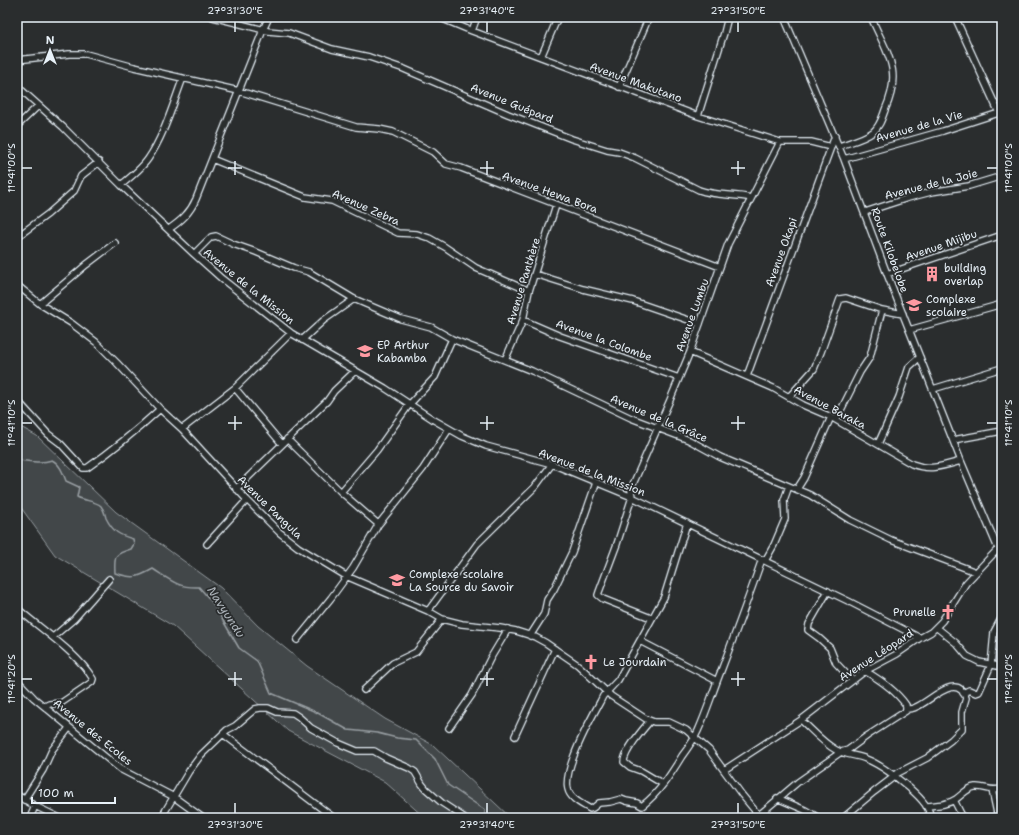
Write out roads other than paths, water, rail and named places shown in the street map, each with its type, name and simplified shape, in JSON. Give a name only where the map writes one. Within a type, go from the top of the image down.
[{"type":"street","name":"Avenue Guépard","points":[[213,17],[263,30],[289,33],[332,49],[369,57],[404,69],[508,114],[572,139],[607,150],[627,154],[703,192],[731,194],[751,198]]},
{"type":"street","points":[[169,229],[179,222],[191,210],[200,192],[263,30],[270,17]]},
{"type":"street","name":"Avenue Makutano","points":[[438,17],[472,32],[698,116],[780,142],[811,142],[831,147]]},
{"type":"street","points":[[472,32],[477,17]]},
{"type":"street","points":[[541,57],[558,17]]},
{"type":"street","points":[[619,87],[649,17]]},
{"type":"street","points":[[698,116],[728,17]]},
{"type":"street","name":"Route Kilobelobe","points":[[784,17],[844,158],[887,274],[952,440],[1002,558]]},
{"type":"street","points":[[839,146],[870,134],[876,129],[888,105],[893,86],[894,79],[891,61],[871,17]]},
{"type":"street","points":[[955,17],[1000,112]]},
{"type":"street","name":"Avenue Hewa Bora","points":[[17,60],[68,54],[86,54],[134,68],[239,92],[356,127],[393,132],[433,152],[442,161],[451,166],[461,168],[720,267]]},
{"type":"street","points":[[121,185],[132,176],[148,158],[166,122],[183,78]]},
{"type":"street","name":"Avenue de la Mission","points":[[17,86],[63,127],[121,185],[222,279],[302,340],[385,388],[409,405],[449,429],[486,446],[552,464],[632,497],[828,591],[920,638]]},
{"type":"street","points":[[17,126],[38,106]]},
{"type":"street","name":"Avenue de la Vie","points":[[844,158],[943,131],[1000,112]]},
{"type":"street","name":"Avenue Okapi","points":[[747,376],[835,136]]},
{"type":"street","name":"Avenue Lumbu","points":[[651,618],[603,599],[598,595],[617,544],[632,497],[631,490],[690,352],[728,244],[780,142]]},
{"type":"street","name":"Avenue Zebra","points":[[212,159],[305,197],[332,201],[398,233],[417,234],[429,238],[445,246],[476,268],[529,291]]},
{"type":"street","points":[[17,238],[74,192],[81,176],[99,162]]},
{"type":"street","name":"Avenue de la Joie","points":[[865,212],[908,198],[931,192],[969,186],[1002,176]]},
{"type":"street","name":"Avenue Panthère","points":[[505,360],[523,320],[529,291],[556,205]]},
{"type":"street","name":"Avenue Mijibu","points":[[887,274],[1002,235]]},
{"type":"street","name":"Avenue de la Grâce","points":[[194,254],[211,237],[217,236],[233,244],[294,268],[309,272],[354,299],[401,319],[431,327],[452,339],[532,371],[631,418],[689,440],[720,456],[797,489],[850,520],[891,540],[976,572]]},
{"type":"street","points":[[40,304],[86,265],[115,243]]},
{"type":"street","points":[[535,274],[583,289],[633,301],[700,324]]},
{"type":"street","name":"Avenue Pangula","points":[[18,288],[40,304],[71,323],[96,342],[160,409],[182,429],[236,489],[279,532],[298,547],[346,576],[428,611],[442,619],[462,624],[508,629],[530,636],[555,649],[586,672],[606,692],[650,721],[669,722],[686,730],[695,737],[709,750],[760,816]]},
{"type":"street","points":[[789,397],[814,369],[840,299],[846,298],[882,310],[903,314]]},
{"type":"street","points":[[302,340],[324,320],[354,299]]},
{"type":"street","points":[[909,330],[1002,304]]},
{"type":"street","points":[[836,420],[860,372],[870,358],[882,310]]},
{"type":"street","name":"Avenue la Colombe","points":[[523,320],[560,336],[679,378]]},
{"type":"street","points":[[182,429],[235,388],[291,333]]},
{"type":"street","points":[[341,492],[377,450],[409,405],[435,377],[452,339]]},
{"type":"street","name":"Avenue Baraka","points":[[690,352],[747,376],[773,388],[803,405],[831,417],[912,464],[925,468],[961,462]]},
{"type":"street","points":[[878,444],[899,397],[909,367],[920,358]]},
{"type":"street","points":[[933,389],[1002,368]]},
{"type":"street","points":[[236,489],[356,371]]},
{"type":"street","points":[[235,388],[282,444]]},
{"type":"street","points":[[17,400],[48,434],[60,443],[84,468],[88,468],[138,430],[160,409]]},
{"type":"street","points":[[797,489],[804,478],[831,417]]},
{"type":"street","points":[[297,640],[353,568],[378,525],[423,469],[449,429]]},
{"type":"street","points":[[952,440],[1002,431]]},
{"type":"street","points":[[287,439],[341,492],[377,522],[378,525]]},
{"type":"street","points":[[428,611],[477,544],[535,487],[552,464]]},
{"type":"street","points":[[530,636],[544,614],[547,600],[572,552],[596,483]]},
{"type":"street","points":[[687,523],[664,597],[618,680],[606,692],[596,709],[569,771],[567,783],[570,795],[590,809],[599,803],[620,799],[642,806],[663,784],[695,737],[713,695],[763,560],[774,544],[785,519],[784,500],[789,486]]},
{"type":"street","points":[[207,544],[247,500]]},
{"type":"street","name":"Avenue Léopard","points":[[724,770],[801,720],[865,671],[902,651],[920,638],[926,636],[942,621],[964,586],[998,549]]},
{"type":"street","points":[[53,637],[77,615],[109,579]]},
{"type":"street","points":[[828,591],[809,624],[808,630],[830,648],[836,663],[852,680]]},
{"type":"street","points":[[17,608],[53,637],[80,663],[93,680],[61,703],[49,704],[45,706]]},
{"type":"street","points":[[963,693],[969,690],[979,693],[991,665],[994,632],[1002,617]]},
{"type":"street","points":[[364,690],[393,663],[416,652],[442,619]]},
{"type":"street","points":[[936,627],[956,643],[967,656],[979,662],[1002,667]]},
{"type":"street","points":[[449,728],[472,694],[490,659],[508,629]]},
{"type":"street","points":[[640,641],[717,681]]},
{"type":"street","points":[[515,736],[555,649]]},
{"type":"street","points":[[865,671],[901,698],[906,705],[906,709]]},
{"type":"street","name":"Avenue des Ecoles","points":[[17,680],[30,694],[69,728],[120,769],[174,797],[203,818]]},
{"type":"street","points":[[760,816],[777,798],[798,782],[841,752],[848,750],[867,736],[904,713],[906,709],[917,707],[952,686],[958,687],[966,698],[962,712],[962,728],[951,740],[927,758],[895,775],[843,818]]},
{"type":"street","points":[[161,818],[200,755],[223,734],[255,709],[266,708],[278,712],[293,713],[311,728],[338,743],[357,751],[374,751],[409,768],[415,772],[426,789],[442,803],[464,818]]},
{"type":"street","points":[[801,720],[829,745],[841,752],[868,759],[895,775],[922,800],[929,810],[930,815],[926,818]]},
{"type":"street","points":[[650,721],[630,748],[624,762],[663,784]]},
{"type":"street","points":[[24,800],[43,770],[52,750],[69,728]]},
{"type":"street","points":[[223,734],[334,818]]},
{"type":"street","points":[[926,806],[942,805],[954,800],[971,788],[979,787],[992,790],[1002,788]]},
{"type":"street","points":[[992,790],[998,818]]},
{"type":"street","points":[[17,795],[35,806],[60,818]]},
{"type":"street","points":[[777,798],[805,810],[819,818]]},
{"type":"street","points":[[954,800],[961,814],[965,818]]},
{"type":"street","points":[[30,818],[35,806]]},
{"type":"waterway","name":"Navyundu","points":[[17,460],[39,462],[52,460],[55,462],[61,469],[66,481],[79,487],[77,497],[99,504],[111,527],[120,534],[133,539],[134,544],[131,549],[121,552],[116,556],[115,573],[135,577],[153,569],[169,580],[180,585],[199,587],[212,602],[239,648],[257,661],[271,693],[316,712],[348,730],[377,733],[397,738],[416,740],[435,759],[448,785],[485,810],[485,818]]},
{"type":"place","name":"building overlap","points":[[932,274]]},
{"type":"place","name":"Complexe scolaire","points":[[914,305]]},
{"type":"place","name":"EP Arthur Kabamba","points":[[365,351]]},
{"type":"place","name":"Complexe scolaire La Source du Savoir","points":[[397,580]]},
{"type":"place","name":"Prunelle","points":[[948,612]]},
{"type":"place","name":"Le Jourdain","points":[[591,662]]}]
